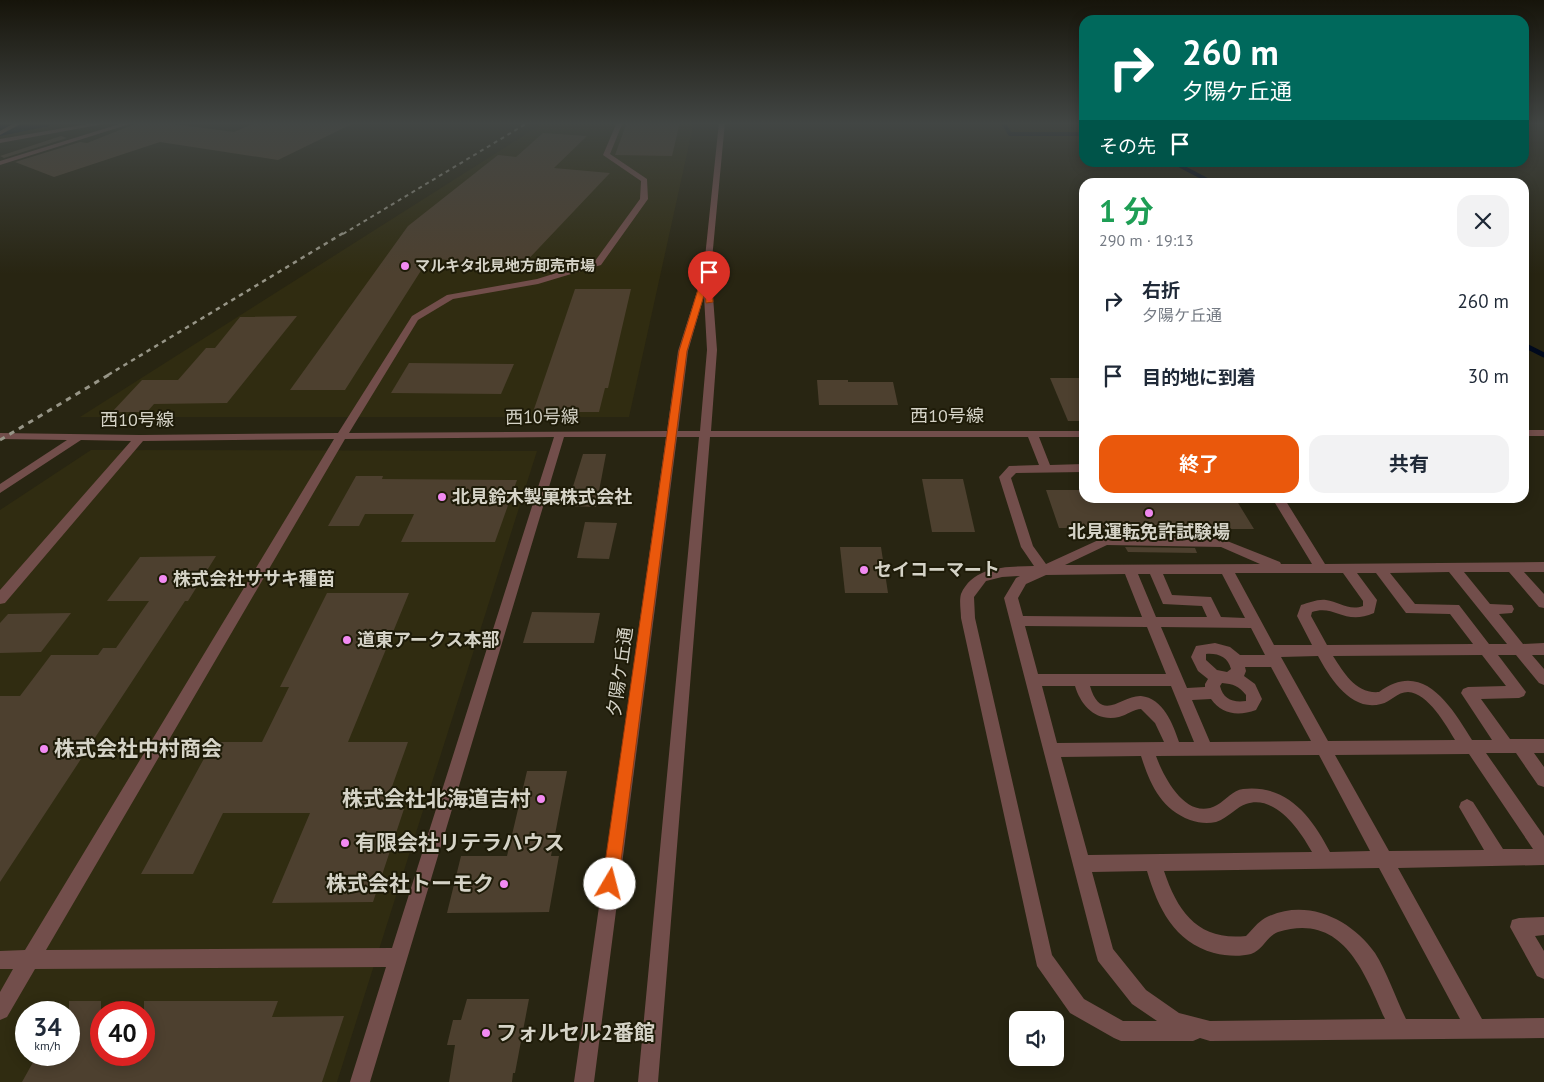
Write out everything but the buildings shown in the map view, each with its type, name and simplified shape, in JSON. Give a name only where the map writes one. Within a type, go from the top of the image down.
[{"type":"street","points":[[0,1010],[341,437],[414,318],[450,297],[538,281],[598,263],[644,199],[645,180],[633,172]]},
{"type":"street","name":"夕陽ケ丘通","points":[[648,1082],[712,350],[708,270],[717,172]]},
{"type":"street","name":"夕陽ケ丘通","points":[[584,1082],[683,351],[708,270]]},
{"type":"street","points":[[1529,434],[1544,433]]},
{"type":"street","points":[[360,1082],[397,957],[560,434]]},
{"type":"street","name":"西10号線","points":[[0,436],[140,438],[560,434],[1079,434]]},
{"type":"street","points":[[1032,434],[1046,469]]},
{"type":"street","points":[[0,489],[79,437]]},
{"type":"street","points":[[0,599],[140,438]]},
{"type":"street","points":[[1044,570],[1027,547],[1005,477],[1013,469],[1079,468]]},
{"type":"street","points":[[1281,503],[1320,567]]},
{"type":"street","points":[[1210,1031],[1176,1022],[1139,998],[1105,954],[1011,598],[1021,581],[1105,541],[1222,543],[1281,568]]},
{"type":"street","points":[[1544,567],[1320,567],[1002,572],[982,577],[967,596],[968,618],[1044,959],[1078,1006],[1121,1031],[1544,1028]]},
{"type":"street","points":[[1346,567],[1370,600],[1370,610],[1360,614],[1348,613],[1319,605],[1306,609],[1304,616],[1341,680],[1352,691],[1369,698],[1383,698],[1396,688],[1410,687],[1428,694],[1443,708],[1544,850]]},
{"type":"street","points":[[1379,567],[1411,609],[1454,609],[1519,692],[1468,693],[1513,747],[1544,780]]},
{"type":"street","points":[[1452,567],[1544,679]]},
{"type":"street","points":[[1512,567],[1544,603]]},
{"type":"street","points":[[1225,568],[1476,1028]]},
{"type":"street","points":[[1129,569],[1205,748]]},
{"type":"street","points":[[1154,569],[1168,600],[1206,601],[1217,623]]},
{"type":"street","points":[[1487,609],[1506,609]]},
{"type":"street","points":[[1017,622],[1255,623]]},
{"type":"street","points":[[1238,661],[1220,649],[1209,648],[1201,650],[1198,657],[1200,665],[1208,672],[1226,677],[1244,683],[1252,691],[1254,699],[1251,706],[1242,709],[1231,707],[1220,701],[1213,693],[1212,684],[1226,677],[1239,671],[1238,661]]},
{"type":"street","points":[[1238,661],[1324,650],[1544,649]]},
{"type":"street","points":[[1032,680],[1081,680],[1180,687],[1213,693]]},
{"type":"street","points":[[1081,680],[1088,701],[1104,711],[1114,712],[1133,703],[1144,703],[1154,710],[1163,721],[1174,749]]},
{"type":"street","points":[[1050,750],[1544,746]]},
{"type":"street","points":[[1146,749],[1161,788],[1172,802],[1192,813],[1214,815],[1227,809],[1242,796],[1268,797],[1291,809],[1309,828],[1325,860]]},
{"type":"street","points":[[1467,807],[1499,858]]},
{"type":"street","points":[[1081,864],[1544,857]]},
{"type":"street","points":[[1153,863],[1162,893],[1176,919],[1197,937],[1223,946],[1250,945],[1270,925],[1300,918],[1323,922],[1349,936],[1370,961],[1400,1029]]},
{"type":"street","points":[[1544,926],[1519,926],[1544,969]]},
{"type":"street","points":[[0,960],[397,957]]},
{"type":"shaded area","points":[[465,172],[683,172],[629,417],[80,417]]},
{"type":"shaded area","points":[[91,450],[537,451],[337,1082],[0,1082],[0,510]]},
{"type":"waterway","points":[[1193,172],[1203,178]]},
{"type":"waterway","points":[[1529,348],[1544,355]]},
{"type":"railway","points":[[343,234],[445,172]]},
{"type":"railway","points":[[108,375],[345,232]]},
{"type":"railway","points":[[0,440],[110,374]]},
{"type":"place","name":"マルキタ北見地方卸売市場","points":[[405,266]]},
{"type":"place","name":"北見鈴木製菓株式会社","points":[[442,497]]},
{"type":"place","name":"北見運転免許試験場","points":[[1149,513]]},
{"type":"place","name":"セイコーマート","points":[[864,570]]},
{"type":"place","name":"株式会社ササキ種苗","points":[[163,579]]},
{"type":"place","name":"道東アークス本部","points":[[347,640]]},
{"type":"place","name":"株式会社中村商会","points":[[44,749]]},
{"type":"place","name":"株式会社北海道吉村","points":[[541,799]]},
{"type":"place","name":"有限会社リテラハウス","points":[[345,843]]},
{"type":"place","name":"株式会社トーモク","points":[[504,884]]},
{"type":"place","name":"フォルセル2番館","points":[[486,1033]]},
{"type":"route","points":[[610,884],[683,351],[708,270],[709,302]]}]
